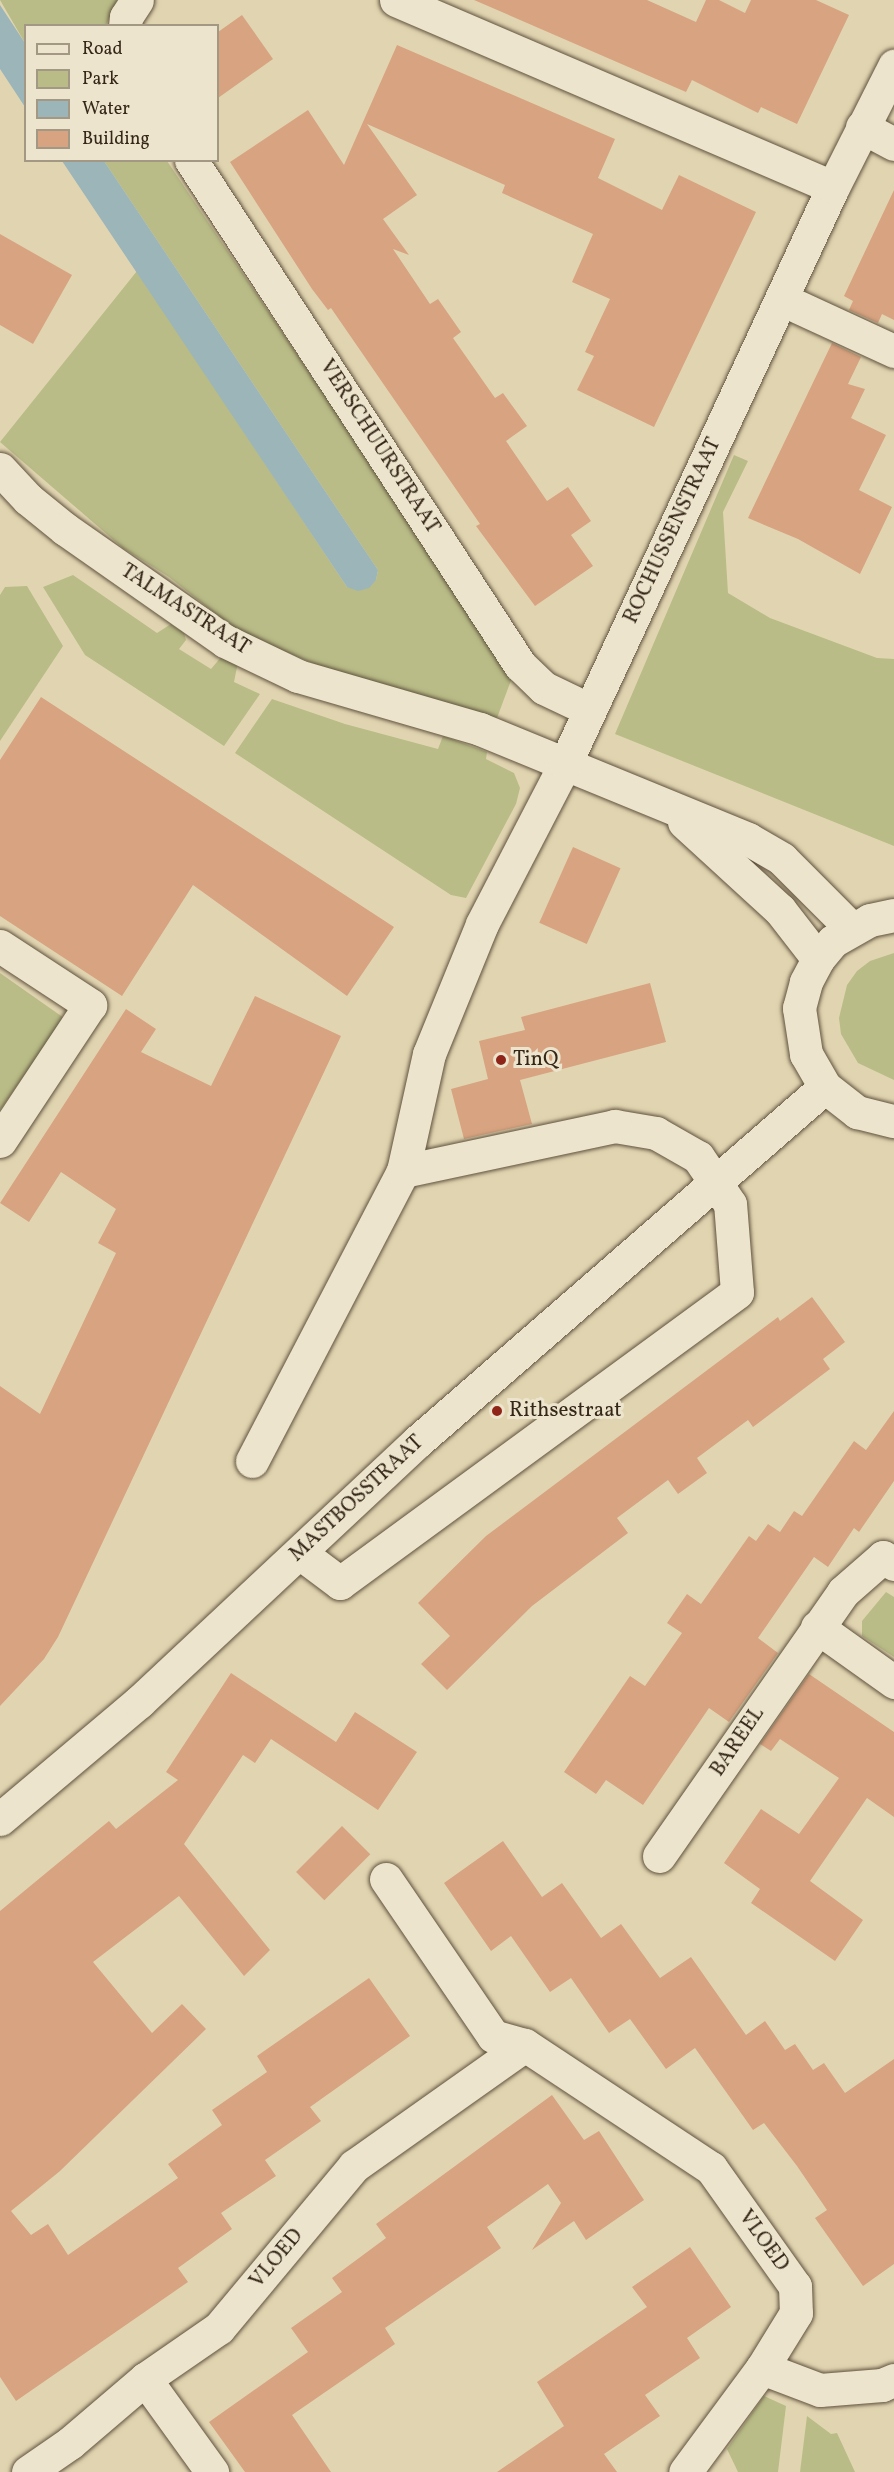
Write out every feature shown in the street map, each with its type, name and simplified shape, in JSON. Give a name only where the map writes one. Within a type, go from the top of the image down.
[{"type":"street","points":[[125,24],[126,17],[137,0]]},
{"type":"street","points":[[396,0],[833,187]]},
{"type":"street","name":"ROCHUSSENSTRAAT","points":[[403,1171],[429,1054],[482,924],[565,764],[588,709],[783,300],[833,187],[894,66]]},
{"type":"street","points":[[862,127],[894,144]]},
{"type":"street","name":"VERSCHUURSTRAAT","points":[[192,162],[520,665],[544,688],[588,709]]},
{"type":"street","points":[[783,300],[894,351]]},
{"type":"street","name":"TALMASTRAAT","points":[[0,469],[28,499],[65,529],[225,641],[298,676],[480,729],[565,764]]},
{"type":"street","points":[[565,764],[748,839],[782,859],[851,928]]},
{"type":"street","points":[[667,807],[780,910],[818,958]]},
{"type":"street","points":[[894,915],[851,928],[818,958],[804,991],[800,1031],[806,1054],[825,1087],[857,1112],[894,1122]]},
{"type":"street","points":[[0,946],[90,1005],[0,1141]]},
{"type":"street","name":"MASTBOSSTRAAT","points":[[0,1819],[139,1702],[418,1441],[825,1087]]},
{"type":"street","points":[[252,1461],[403,1171],[615,1126],[656,1133],[698,1157],[730,1204],[737,1292],[340,1583],[300,1552]]},
{"type":"street","name":"BAREEL","points":[[659,1856],[843,1592],[883,1557],[894,1564]]},
{"type":"street","points":[[817,1627],[894,1682]]},
{"type":"street","name":"VLOED","points":[[386,1879],[494,2036],[525,2045],[711,2168],[795,2286],[796,2313],[762,2368],[685,2472]]},
{"type":"street","name":"VLOED","points":[[28,2472],[70,2443],[145,2379],[219,2328],[354,2166],[525,2045]]},
{"type":"street","points":[[762,2368],[820,2390],[882,2385],[894,2380]]},
{"type":"street","points":[[145,2379],[212,2472]]},
{"type":"green space","points":[[0,0],[117,0],[106,24],[24,24],[24,41]]},
{"type":"green space","points":[[105,162],[168,162],[513,675],[497,718],[327,669],[240,633],[169,577],[123,548],[0,442],[137,271],[347,587],[376,580],[378,570]]},
{"type":"green space","points":[[734,455],[748,461],[723,512],[728,593],[770,618],[877,658],[894,659],[894,846],[615,734]]},
{"type":"green space","points":[[73,575],[157,633],[171,624],[184,633],[186,640],[179,649],[211,669],[222,656],[238,662],[234,682],[260,694],[224,746],[85,655],[43,587]]},
{"type":"green space","points":[[27,586],[63,646],[0,741],[0,595],[5,587]]},
{"type":"green space","points":[[272,699],[345,724],[438,749],[443,736],[487,752],[486,759],[514,773],[520,788],[516,804],[466,898],[451,895],[235,753]]},
{"type":"green space","points":[[894,953],[894,1080],[858,1063],[841,1034],[839,1018],[847,985],[857,971],[870,961]]},
{"type":"green space","points":[[0,973],[64,1018],[0,1110]]},
{"type":"green space","points":[[886,1592],[894,1597],[894,1657],[862,1636],[862,1621]]},
{"type":"green space","points":[[764,2396],[786,2406],[778,2472],[738,2472],[727,2449]]},
{"type":"green space","points":[[807,2416],[831,2434],[837,2433],[855,2472],[800,2472]]},
{"type":"water","points":[[0,5],[24,41],[24,105],[0,69]]},
{"type":"water","points":[[63,162],[105,162],[378,570],[376,580],[369,588],[358,591],[347,587]]},
{"type":"building","points":[[474,0],[647,0],[696,22],[706,0],[719,0],[745,13],[751,0],[816,0],[849,15],[797,124],[761,107],[758,113],[692,80],[686,92]]},
{"type":"building","points":[[242,15],[273,59],[219,97],[219,31]]},
{"type":"building","points":[[397,45],[615,139],[598,178],[662,210],[679,175],[756,212],[654,427],[577,390],[594,356],[585,352],[610,299],[572,282],[593,234],[502,193],[505,185],[367,124],[417,195],[383,219],[409,255],[393,249],[430,304],[438,299],[461,332],[453,338],[495,398],[503,393],[527,426],[506,441],[547,501],[568,487],[591,521],[571,535],[593,566],[535,606],[476,526],[480,524],[331,308],[328,310],[312,289],[230,162],[308,110],[344,165]]},
{"type":"building","points":[[894,190],[894,320],[882,314],[878,323],[849,310],[853,301],[844,296]]},
{"type":"building","points":[[0,234],[72,275],[33,344],[0,325]]},
{"type":"building","points":[[832,343],[861,357],[848,384],[865,389],[851,418],[886,435],[859,490],[892,507],[860,574],[798,539],[748,518]]},
{"type":"building","points":[[41,697],[394,927],[347,996],[193,885],[122,996],[0,916],[0,760]]},
{"type":"building","points":[[573,847],[621,868],[587,944],[539,923]]},
{"type":"building","points":[[650,983],[666,1042],[520,1080],[532,1124],[464,1139],[451,1089],[488,1079],[479,1041],[525,1030],[521,1017]]},
{"type":"building","points":[[255,996],[341,1036],[58,1637],[44,1659],[0,1706],[0,1386],[40,1414],[116,1253],[98,1243],[116,1209],[61,1172],[29,1222],[0,1203],[126,1009],[156,1029],[141,1052],[211,1086]]},
{"type":"building","points":[[812,1297],[845,1342],[823,1359],[830,1369],[753,1427],[748,1420],[697,1458],[707,1473],[678,1494],[668,1480],[617,1518],[628,1533],[532,1606],[447,1690],[421,1664],[450,1636],[418,1603],[486,1536],[778,1317],[780,1321]]},
{"type":"building","points":[[894,1411],[894,1481],[859,1532],[854,1528],[828,1567],[814,1557],[758,1638],[778,1653],[729,1722],[709,1708],[643,1805],[606,1780],[596,1794],[564,1772],[630,1676],[645,1686],[682,1633],[667,1623],[687,1594],[701,1604],[749,1536],[756,1541],[768,1524],[780,1532],[794,1511],[802,1516],[854,1441],[866,1450]]},
{"type":"building","points":[[231,1673],[336,1742],[355,1712],[417,1752],[378,1810],[271,1739],[255,1763],[243,1755],[184,1844],[270,1950],[244,1976],[179,1896],[93,1962],[152,2033],[182,2004],[206,2029],[60,2171],[11,2211],[31,2235],[48,2224],[68,2255],[178,2178],[168,2164],[222,2125],[212,2110],[267,2072],[257,2056],[369,1978],[410,2036],[310,2107],[321,2121],[265,2160],[276,2176],[221,2213],[232,2229],[178,2268],[188,2282],[16,2401],[0,2377],[0,1911],[109,1821],[116,1829],[178,1780],[166,1772]]},
{"type":"building","points":[[809,1674],[894,1732],[894,1817],[867,1798],[810,1881],[863,1920],[835,1961],[751,1903],[760,1889],[724,1863],[761,1809],[799,1834],[839,1778],[780,1739],[771,1751],[760,1744]]},
{"type":"building","points":[[342,1826],[370,1854],[324,1900],[296,1872]]},
{"type":"building","points":[[503,1841],[542,1897],[562,1883],[601,1938],[621,1924],[660,1978],[691,1957],[746,2035],[765,2021],[785,2050],[795,2044],[813,2070],[824,2063],[845,2093],[894,2059],[894,2264],[863,2286],[815,2218],[827,2210],[797,2166],[764,2123],[753,2130],[695,2048],[666,2069],[630,2019],[609,2033],[571,1978],[550,1992],[511,1936],[491,1951],[444,1883]]},
{"type":"building","points":[[552,2095],[584,2140],[599,2131],[644,2200],[586,2240],[574,2221],[532,2250],[561,2203],[548,2184],[487,2227],[501,2248],[385,2328],[395,2344],[292,2415],[331,2472],[245,2472],[209,2422],[308,2352],[291,2328],[342,2292],[332,2278],[386,2238],[376,2224]]},
{"type":"building","points":[[690,2247],[731,2307],[687,2338],[700,2358],[645,2395],[660,2416],[604,2454],[617,2472],[497,2472],[564,2426],[537,2382],[647,2307],[632,2287]]},
{"type":"place","name":"TinQ","points":[[501,1060]]},
{"type":"place","name":"Rithsestraat","points":[[497,1411]]}]
